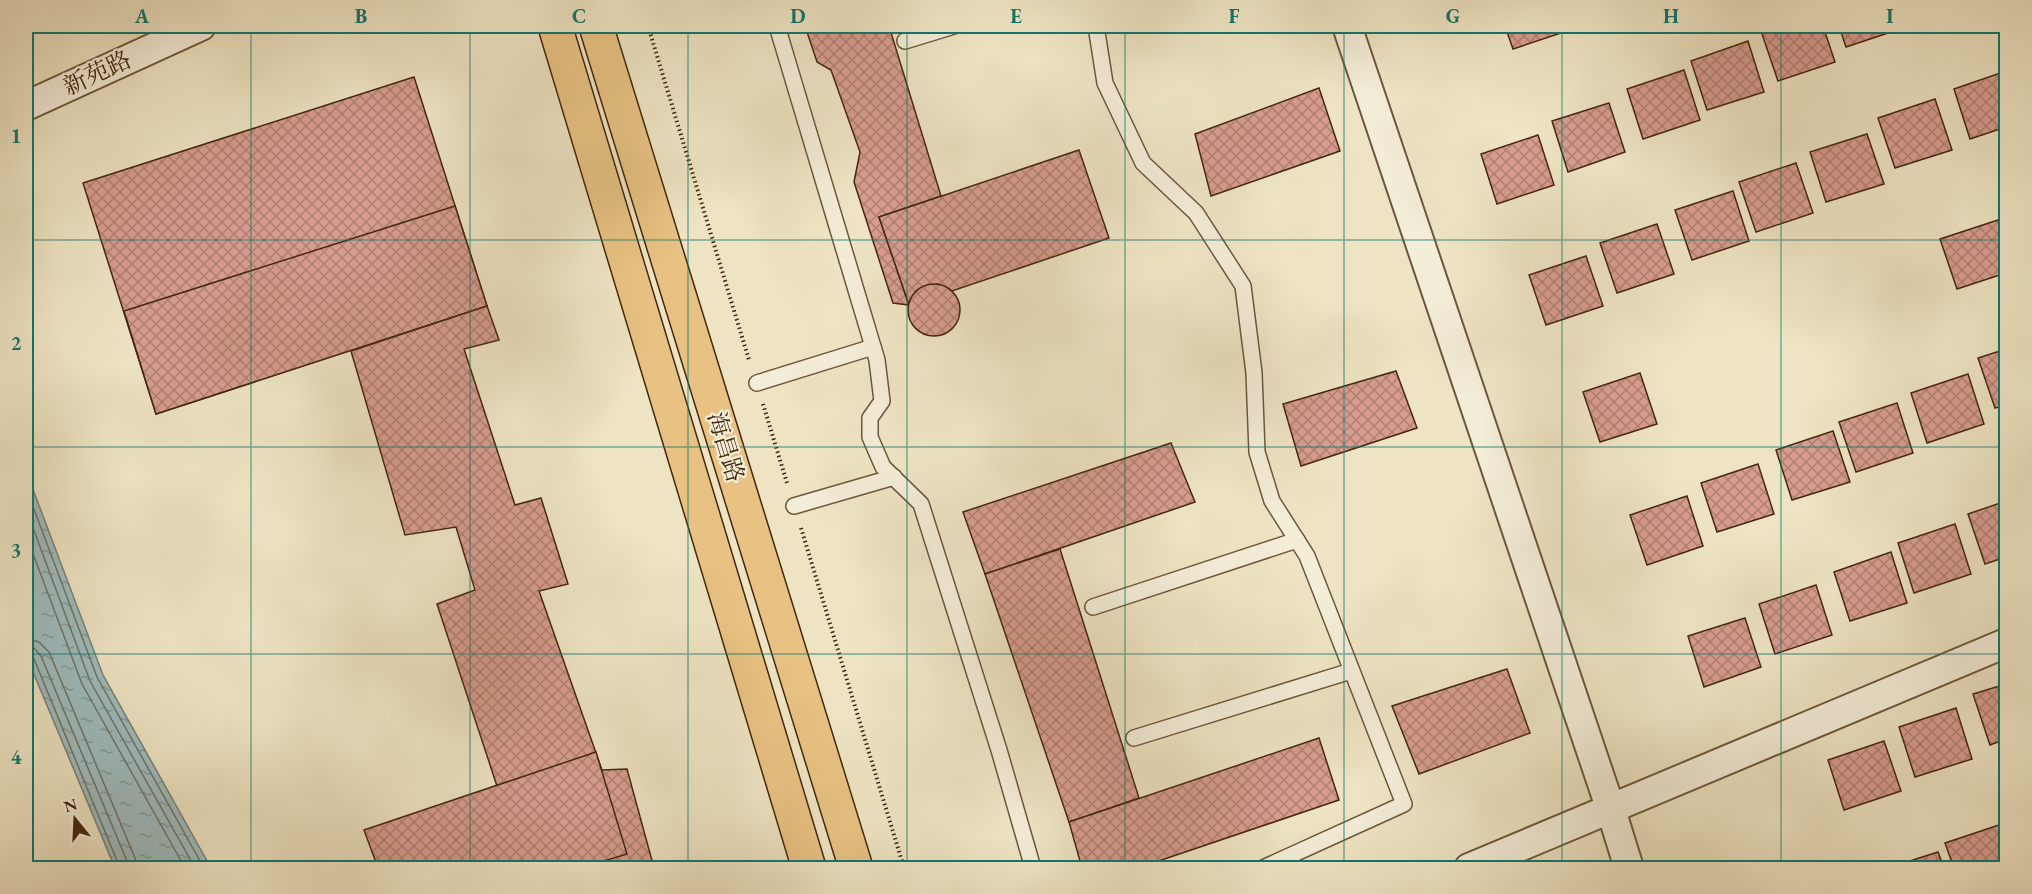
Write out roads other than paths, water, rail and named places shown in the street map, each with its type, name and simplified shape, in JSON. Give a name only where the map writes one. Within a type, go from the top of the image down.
[{"type":"main road","name":"海昌路","points":[[555,26],[809,868]]},
{"type":"main road","name":"海昌路","points":[[597,26],[856,868]]},
{"type":"street","name":"新苑路","points":[[26,106],[201,26]]},
{"type":"street","points":[[1347,26],[1629,868]]},
{"type":"street","points":[[1469,868],[2007,644]]},
{"type":"lane","points":[[777,26],[877,360],[882,401],[870,418],[870,437],[883,467],[921,504],[1033,868]]},
{"type":"lane","points":[[905,41],[954,26]]},
{"type":"lane","points":[[1096,26],[1105,83],[1143,163],[1196,213],[1243,286],[1254,373],[1257,452],[1272,501],[1307,556],[1404,804],[1263,868]]},
{"type":"lane","points":[[757,383],[873,347]]},
{"type":"lane","points":[[794,506],[894,477]]},
{"type":"lane","points":[[1093,607],[1297,540]]},
{"type":"lane","points":[[1134,738],[1351,671]]},
{"type":"water","points":[[26,471],[103,675],[211,868],[115,868],[26,655]]}]
